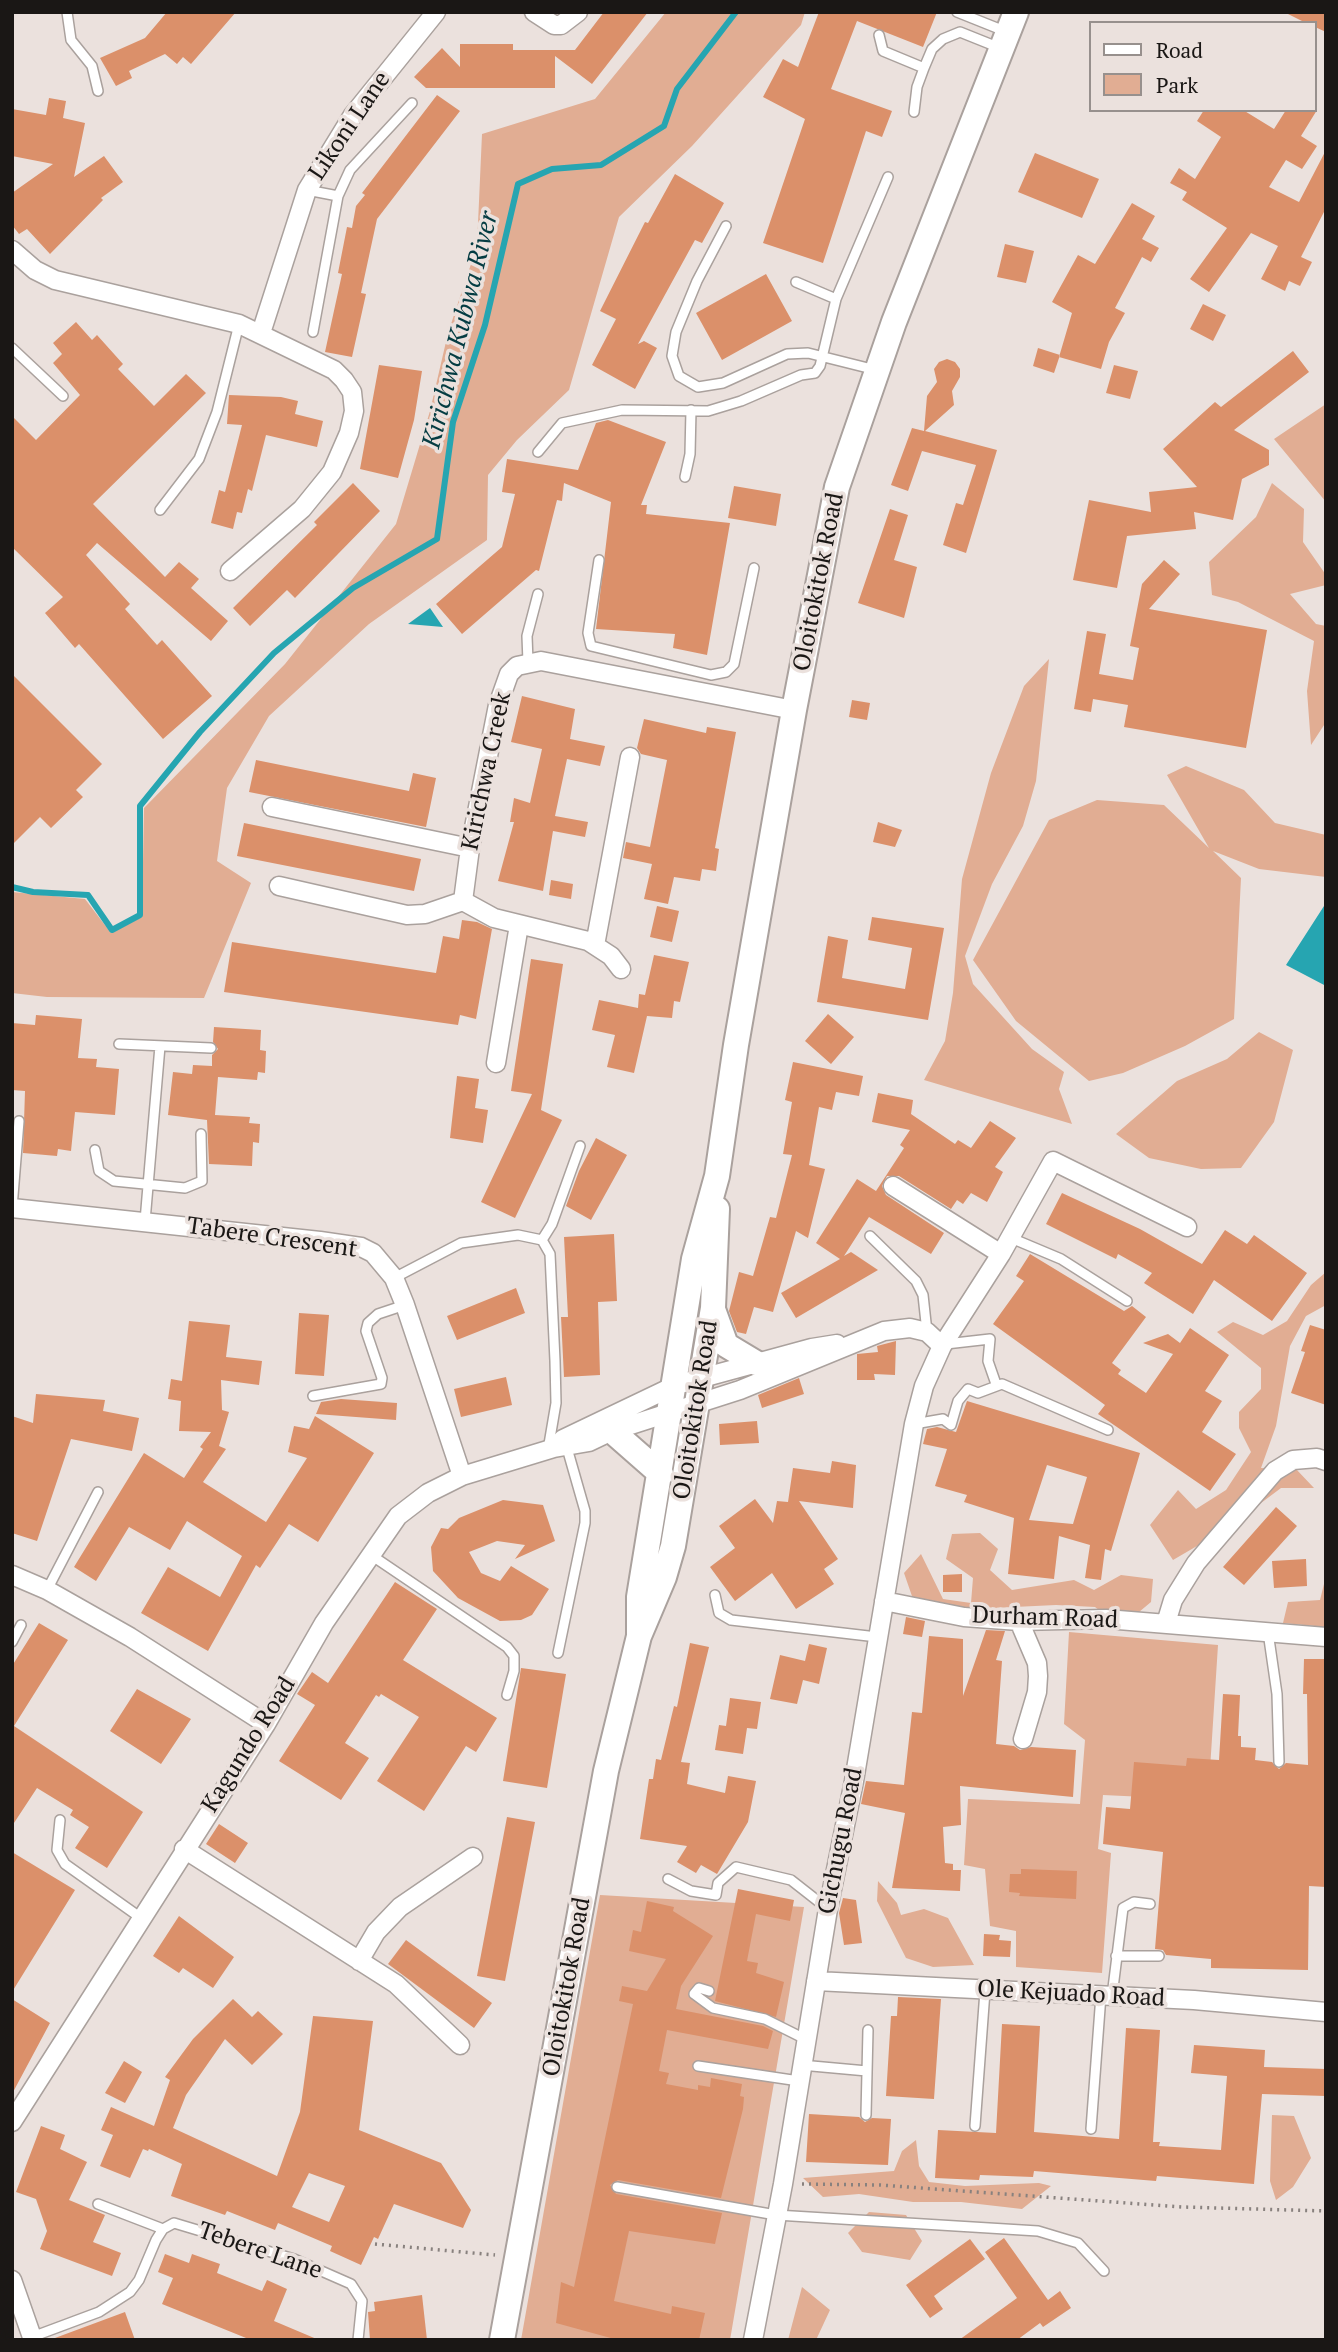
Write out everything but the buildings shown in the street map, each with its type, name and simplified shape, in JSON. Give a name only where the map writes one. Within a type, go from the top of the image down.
[{"type":"main road","name":"Oloitokitok Road","points":[[502,2340],[603,1785],[639,1636],[673,1546],[713,1308],[717,1176],[736,1045],[794,710],[837,487],[877,370],[1008,25]]},
{"type":"main road","name":"Oloitokitok Road","points":[[639,1636],[639,1597],[676,1385],[694,1259],[717,1176]]},
{"type":"main road","points":[[713,1308],[718,1331],[726,1345],[756,1363]]},
{"type":"main road","points":[[612,1431],[661,1474]]},
{"type":"street","name":"Likoni Lane","points":[[261,334],[307,190],[353,115],[436,12]]},
{"type":"street","points":[[534,12],[554,25],[561,25],[578,12]]},
{"type":"street","points":[[12,250],[35,270],[55,279],[239,324],[334,370],[352,392],[354,411],[349,433],[331,472],[302,509],[230,571]]},
{"type":"street","name":"Kirichwa Creek","points":[[463,901],[470,848],[502,694],[509,674],[528,662],[541,661],[794,710]]},
{"type":"street","points":[[595,945],[631,757]]},
{"type":"street","points":[[272,807],[470,848]]},
{"type":"street","points":[[279,886],[407,915],[425,914],[463,901],[494,918],[595,945],[611,956],[621,969]]},
{"type":"street","points":[[496,1063],[519,925]]},
{"type":"street","name":"Gichugu Road","points":[[753,2340],[783,2184],[828,1909],[854,1781],[914,1424],[924,1386],[942,1346],[1012,1238],[1053,1161],[1187,1227]]},
{"type":"street","points":[[893,1186],[1002,1254]]},
{"type":"street","name":"Tabere Crescent","points":[[12,1208],[361,1247],[373,1254],[394,1278],[405,1305],[462,1476]]},
{"type":"street","points":[[855,1342],[897,1328],[926,1332],[942,1346]]},
{"type":"street","name":"Kagundo Road","points":[[556,1449],[563,1438],[702,1375],[812,1348],[855,1342]]},
{"type":"street","name":"Kagundo Road","points":[[12,2122],[266,1724],[324,1623],[398,1516],[428,1493],[462,1476],[740,1390],[855,1342]]},
{"type":"street","points":[[1166,1623],[1173,1600],[1196,1563],[1275,1471],[1293,1460],[1317,1458],[1326,1461]]},
{"type":"street","points":[[12,1575],[47,1590],[130,1637],[266,1724]]},
{"type":"street","name":"Durham Road","points":[[884,1601],[964,1617],[1019,1621],[1106,1619],[1326,1637]]},
{"type":"street","points":[[1019,1621],[1037,1663],[1038,1676],[1037,1692],[1023,1739]]},
{"type":"street","points":[[184,1849],[396,1984],[460,2045]]},
{"type":"street","points":[[359,1961],[376,1932],[400,1907],[473,1857]]},
{"type":"street","name":"Ole Kejuado Road","points":[[816,1981],[1107,1996],[1326,2012]]},
{"type":"street","points":[[12,2280],[33,2338]]},
{"type":"lane","points":[[67,12],[71,40],[92,66],[98,91]]},
{"type":"lane","points":[[957,12],[1008,25]]},
{"type":"lane","points":[[914,112],[917,87],[932,49],[943,39],[960,32],[1008,25]]},
{"type":"lane","points":[[879,35],[883,51],[924,68]]},
{"type":"lane","points":[[313,332],[338,196],[350,170],[412,103]]},
{"type":"lane","points":[[538,452],[562,423],[622,410],[708,411],[741,401],[801,375],[815,373],[822,357],[836,299],[888,177]]},
{"type":"lane","points":[[307,190],[338,196]]},
{"type":"lane","points":[[726,226],[697,281],[676,332],[672,356],[679,376],[698,387],[723,383],[787,354],[808,353],[877,370]]},
{"type":"lane","points":[[796,282],[836,299]]},
{"type":"lane","points":[[160,510],[199,459],[217,412],[239,324]]},
{"type":"lane","points":[[12,348],[63,396]]},
{"type":"lane","points":[[685,477],[690,454],[691,411]]},
{"type":"lane","points":[[599,560],[589,633],[591,646],[704,673],[719,674],[734,664],[754,568]]},
{"type":"lane","points":[[528,662],[527,636],[538,594]]},
{"type":"lane","points":[[699,691],[704,673]]},
{"type":"lane","points":[[119,1044],[211,1048]]},
{"type":"lane","points":[[145,1222],[160,1046]]},
{"type":"lane","points":[[12,1208],[19,1121]]},
{"type":"lane","points":[[95,1150],[96,1166],[103,1175],[114,1181],[186,1188],[201,1183],[201,1134]]},
{"type":"lane","points":[[542,1240],[552,1224],[580,1146]]},
{"type":"lane","points":[[394,1278],[461,1243],[518,1235],[542,1240],[550,1254],[556,1449],[585,1511],[585,1523],[558,1653]]},
{"type":"lane","points":[[870,1236],[916,1282],[923,1295],[926,1332]]},
{"type":"lane","points":[[1012,1238],[1060,1259],[1127,1301]]},
{"type":"lane","points":[[313,1396],[381,1384],[382,1378],[366,1331],[368,1323],[378,1314],[405,1305]]},
{"type":"lane","points":[[942,1346],[951,1342],[990,1339],[988,1360],[996,1384]]},
{"type":"lane","points":[[914,1424],[943,1419],[951,1424],[958,1401],[968,1389],[978,1393],[996,1384],[1007,1385],[1108,1430]]},
{"type":"lane","points":[[47,1590],[98,1492]]},
{"type":"lane","points":[[371,1555],[508,1647],[514,1656],[514,1671],[507,1695]]},
{"type":"lane","points":[[715,1595],[719,1613],[731,1620],[877,1637]]},
{"type":"lane","points":[[12,1642],[21,1625]]},
{"type":"lane","points":[[1268,1632],[1278,1704],[1279,1762]]},
{"type":"lane","points":[[60,1820],[57,1850],[65,1864],[141,1918]]},
{"type":"lane","points":[[668,1880],[691,1891],[716,1895],[718,1883],[736,1867],[791,1880],[828,1909]]},
{"type":"lane","points":[[1091,2129],[1107,1996],[1123,1908],[1134,1902],[1150,1904]]},
{"type":"lane","points":[[1116,1956],[1159,1956]]},
{"type":"lane","points":[[709,1991],[699,1988],[694,1994],[713,2008],[765,2019],[805,2039]]},
{"type":"lane","points":[[975,2126],[985,1991]]},
{"type":"lane","points":[[866,2115],[867,2030]]},
{"type":"lane","points":[[698,2066],[800,2073],[867,2071]]},
{"type":"lane","points":[[617,2188],[776,2216],[1038,2231],[1078,2243],[1104,2271]]},
{"type":"lane","points":[[98,2204],[163,2229]]},
{"type":"lane","name":"Tebere Lane","points":[[33,2338],[99,2312],[130,2292],[163,2229],[174,2223],[294,2259],[351,2284],[362,2301],[358,2340]]},
{"type":"path","points":[[783,2184],[880,2185],[1182,2207],[1326,2211]]},
{"type":"path","points":[[375,2244],[518,2258]]},
{"type":"green space","points":[[666,12],[805,12],[801,25],[692,146],[619,217],[569,390],[517,440],[488,475],[487,540],[369,624],[269,716],[227,788],[217,861],[251,883],[204,998],[47,997],[12,993],[12,892],[85,899],[111,933],[142,917],[144,808],[285,664],[396,524],[430,411],[448,333],[477,246],[482,134],[595,99]]},
{"type":"green space","points":[[1326,404],[1326,502],[1274,439]]},
{"type":"green space","points":[[1272,483],[1304,509],[1303,542],[1326,575],[1326,585],[1290,594],[1316,624],[1326,626],[1326,722],[1311,745],[1307,691],[1314,641],[1238,602],[1212,595],[1209,562],[1256,517]]},
{"type":"green space","points":[[1049,659],[1036,781],[1023,826],[992,884],[965,956],[973,984],[1032,1049],[1064,1072],[1059,1089],[1072,1124],[924,1080],[945,1041],[953,993],[962,879],[991,773],[1024,686]]},
{"type":"green space","points":[[1186,766],[1244,790],[1275,823],[1326,835],[1326,877],[1259,869],[1213,851],[1241,878],[1234,1019],[1185,1046],[1123,1073],[1089,1081],[1016,1021],[973,960],[1049,820],[1097,800],[1164,805],[1209,848],[1167,775]]},
{"type":"green space","points":[[1259,1032],[1293,1050],[1274,1122],[1241,1168],[1201,1169],[1149,1158],[1116,1134],[1177,1081],[1227,1059]]},
{"type":"green space","points":[[1326,1272],[1326,1305],[1306,1316],[1290,1346],[1276,1426],[1261,1468],[1296,1469],[1314,1488],[1281,1488],[1253,1509],[1228,1538],[1197,1546],[1173,1560],[1150,1525],[1178,1490],[1196,1509],[1226,1490],[1251,1452],[1239,1428],[1239,1412],[1261,1389],[1261,1368],[1217,1332],[1233,1322],[1263,1335],[1287,1321],[1311,1285]]},
{"type":"green space","points":[[980,1533],[998,1549],[990,1570],[1012,1590],[1074,1580],[1094,1590],[1121,1575],[1153,1579],[1151,1602],[1121,1627],[1095,1607],[1056,1605],[993,1608],[941,1622],[913,1599],[904,1573],[921,1554],[943,1599],[971,1603],[973,1578],[946,1559],[952,1534]]},
{"type":"green space","points":[[1326,1576],[1326,1627],[1283,1623],[1288,1602],[1320,1600]]},
{"type":"green space","points":[[1069,1632],[1218,1645],[1208,1800],[1103,1795],[1098,1849],[1111,1853],[1102,1973],[1016,1967],[1016,1931],[990,1926],[985,1869],[964,1865],[968,1799],[1080,1804],[1085,1740],[1064,1724]]},
{"type":"green space","points":[[878,1881],[897,1903],[901,1915],[924,1909],[948,1918],[974,1965],[933,1967],[906,1958],[877,1901]]},
{"type":"green space","points":[[600,1895],[804,1907],[730,2340],[521,2340]]},
{"type":"green space","points":[[1272,2115],[1294,2116],[1311,2158],[1293,2187],[1276,2200],[1270,2181]]},
{"type":"green space","points":[[916,2140],[919,2166],[929,2182],[965,2186],[1039,2183],[1051,2186],[1022,2209],[961,2202],[913,2202],[859,2194],[823,2197],[803,2178],[894,2171],[902,2151]]},
{"type":"green space","points":[[869,2212],[906,2215],[922,2241],[910,2260],[862,2252],[848,2233]]},
{"type":"green space","points":[[802,2287],[830,2310],[816,2340],[788,2340]]},
{"type":"water","points":[[430,608],[443,627],[408,624]]},
{"type":"water","points":[[1324,906],[1326,907],[1326,986],[1286,965]]},
{"type":"waterway","name":"Kirichwa Kubwa River","points":[[12,887],[33,892],[88,895],[112,930],[140,915],[140,806],[200,732],[274,653],[353,588],[437,539],[453,422],[485,325],[518,184],[552,169],[601,165],[664,126],[677,89],[736,12]]}]
